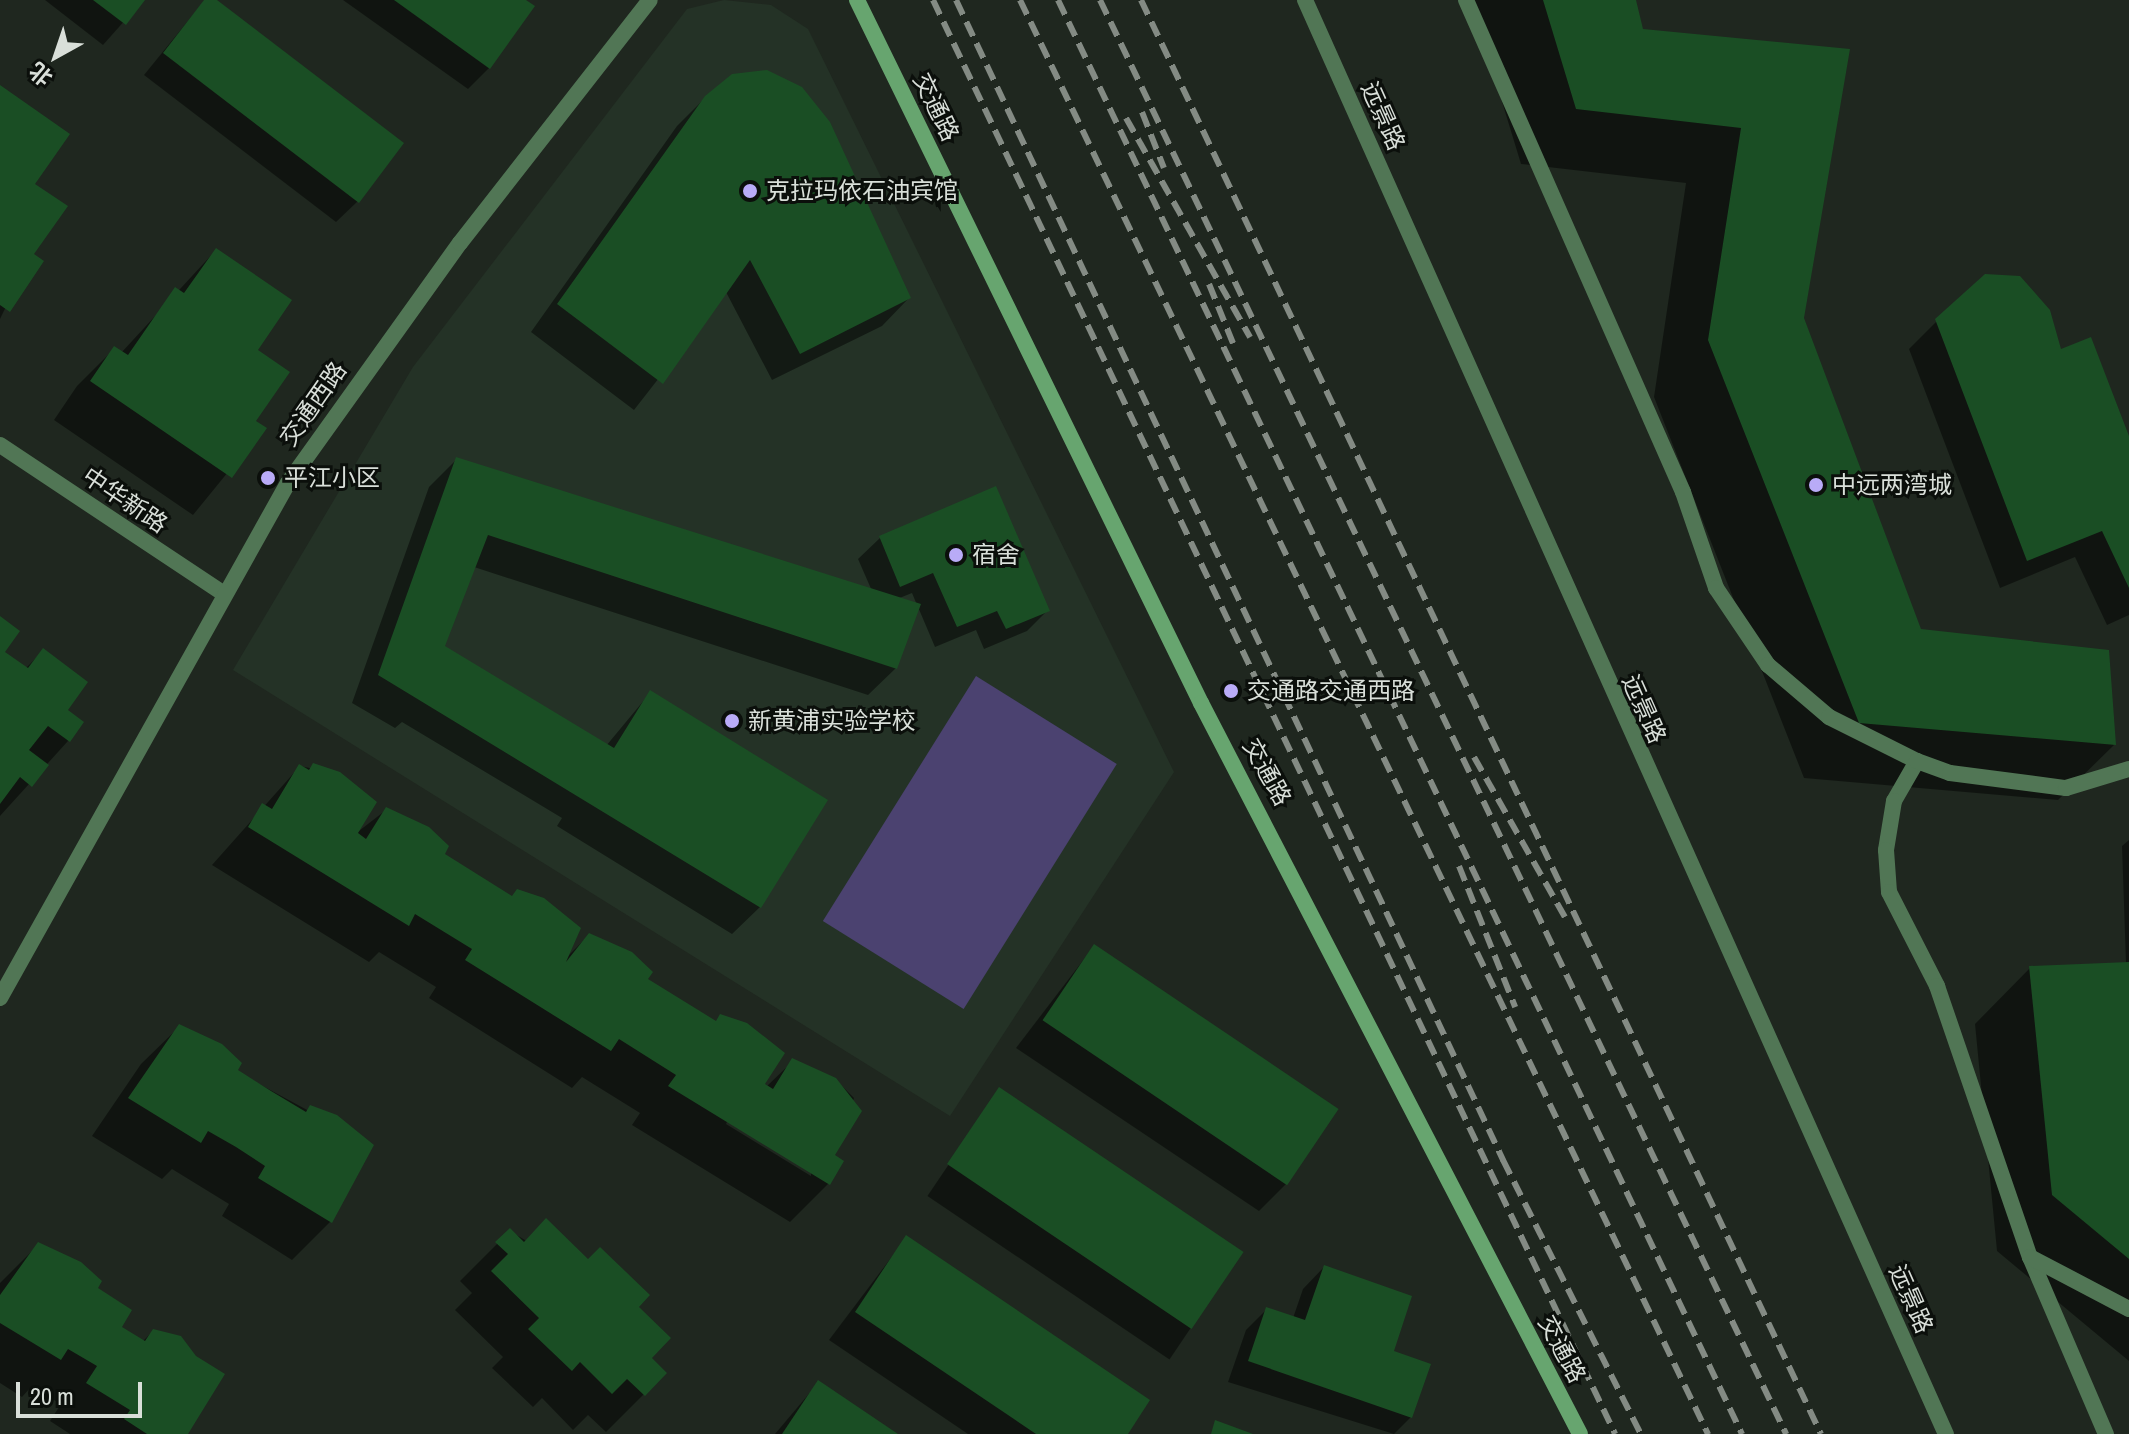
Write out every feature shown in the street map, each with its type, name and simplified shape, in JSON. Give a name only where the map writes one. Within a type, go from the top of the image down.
[{"type":"main road","name":"交通路","points":[[857,0],[1201,703],[1580,1434]]},
{"type":"street","name":"交通西路","points":[[0,998],[224,594],[339,407],[650,0]]},
{"type":"street","name":"远景路","points":[[1305,0],[1946,1434]]},
{"type":"street","points":[[1466,0],[1683,492],[1716,588],[1768,665],[1829,717],[1917,761],[1950,773],[2066,788],[2129,769]]},
{"type":"street","name":"中华新路","points":[[0,445],[224,594]]},
{"type":"street","points":[[1917,761],[1894,801],[1886,850],[1889,892],[1937,986],[2030,1257],[2106,1434]]},
{"type":"street","points":[[2030,1257],[2129,1309]]},
{"type":"shaded area","name":"新黄浦实验学校","points":[[724,0],[771,5],[808,29],[1174,772],[950,1116],[233,670],[413,367],[687,9]]},
{"type":"shaded area","points":[[976,676],[1117,764],[964,1009],[823,921]]},
{"type":"building","points":[[93,0],[145,0],[126,25]]},
{"type":"building","points":[[204,0],[217,0],[404,143],[359,203],[163,53]]},
{"type":"building","points":[[394,0],[526,0],[535,6],[490,69]]},
{"type":"building","name":"中远两湾城","points":[[1543,0],[1636,0],[1643,29],[1850,49],[1804,318],[1921,629],[2109,650],[2116,745],[1859,723],[1708,340],[1741,128],[1576,109]]},
{"type":"building","name":"克拉玛依石油宾馆","points":[[767,70],[802,87],[830,122],[911,298],[800,354],[750,260],[663,384],[557,304],[705,96],[732,74]]},
{"type":"building","points":[[0,85],[70,134],[35,184],[68,206],[34,254],[44,261],[10,312],[0,305]]},
{"type":"building","points":[[216,248],[292,300],[258,350],[290,372],[256,421],[267,428],[232,478],[90,381],[114,346],[128,355],[175,287],[184,293]]},
{"type":"building","points":[[1985,274],[2020,276],[2050,310],[2061,349],[2091,337],[2129,436],[2129,588],[2102,531],[2027,561],[1935,319]]},
{"type":"building","points":[[456,457],[921,604],[897,669],[488,535],[445,646],[614,748],[650,690],[828,800],[761,908],[378,675]]},
{"type":"building","name":"宿舍","points":[[996,486],[1050,611],[1006,629],[997,611],[957,627],[933,573],[900,587],[879,536]]},
{"type":"building","points":[[0,616],[20,631],[5,652],[28,668],[43,648],[88,682],[68,710],[84,722],[70,742],[48,726],[29,750],[49,765],[32,787],[20,777],[0,804]]},
{"type":"building","points":[[313,763],[340,772],[377,802],[358,833],[366,839],[386,807],[429,827],[449,846],[445,854],[512,896],[517,889],[544,898],[581,928],[566,962],[589,933],[632,952],[653,972],[648,979],[716,1021],[720,1014],[747,1023],[785,1053],[765,1084],[773,1089],[792,1058],[836,1078],[862,1111],[835,1155],[844,1161],[830,1185],[668,1086],[676,1075],[619,1039],[611,1051],[465,960],[472,949],[415,914],[409,926],[248,827],[262,803],[272,809],[299,764],[309,770]]},
{"type":"building","points":[[1094,944],[1339,1109],[1287,1185],[1043,1020]]},
{"type":"building","points":[[2129,962],[2129,1259],[2052,1195],[2029,966]]},
{"type":"building","points":[[179,1024],[222,1044],[242,1063],[238,1070],[271,1091],[306,1112],[310,1105],[337,1115],[374,1145],[332,1223],[258,1178],[265,1166],[236,1147],[208,1131],[201,1143],[128,1098]]},
{"type":"building","points":[[999,1087],[1244,1252],[1192,1329],[947,1164]]},
{"type":"building","points":[[546,1218],[588,1259],[600,1247],[650,1295],[639,1307],[671,1338],[652,1358],[667,1373],[645,1396],[627,1379],[612,1394],[580,1362],[572,1371],[528,1329],[539,1318],[491,1271],[508,1254],[495,1242],[510,1228],[524,1242]]},
{"type":"building","points":[[906,1235],[1150,1400],[1128,1434],[1036,1434],[855,1312]]},
{"type":"building","points":[[38,1242],[81,1262],[102,1281],[98,1288],[132,1310],[122,1327],[145,1341],[153,1329],[181,1336],[196,1356],[225,1374],[188,1434],[147,1434],[124,1419],[130,1410],[86,1383],[97,1366],[68,1349],[61,1360],[0,1323],[0,1295]]},
{"type":"building","points":[[1324,1265],[1412,1296],[1394,1351],[1431,1364],[1412,1418],[1248,1361],[1266,1307],[1305,1320]]},
{"type":"building","points":[[818,1380],[898,1434],[782,1434]]},
{"type":"building","points":[[1215,1420],[1253,1434],[1211,1434]]},
{"type":"railway","points":[[933,0],[1615,1434]]},
{"type":"railway","points":[[956,0],[1503,1160],[1641,1434]]},
{"type":"railway","points":[[1020,0],[1708,1434]]},
{"type":"railway","points":[[1058,0],[1742,1434]]},
{"type":"railway","points":[[1100,0],[1786,1434]]},
{"type":"railway","points":[[1141,0],[1821,1434]]},
{"type":"railway","points":[[1142,112],[1164,168]]},
{"type":"railway","points":[[1126,118],[1250,337]]},
{"type":"railway","points":[[1209,284],[1233,343]]},
{"type":"railway","points":[[1474,757],[1565,917]]},
{"type":"railway","points":[[1459,866],[1515,1007]]},
{"type":"place","name":"克拉玛依石油宾馆","points":[[750,191]]},
{"type":"place","name":"平江小区","points":[[268,478]]},
{"type":"place","name":"中远两湾城","points":[[1816,485]]},
{"type":"place","name":"宿舍","points":[[956,555]]},
{"type":"place","name":"交通路交通西路","points":[[1231,691]]},
{"type":"place","name":"新黄浦实验学校","points":[[732,721]]}]
